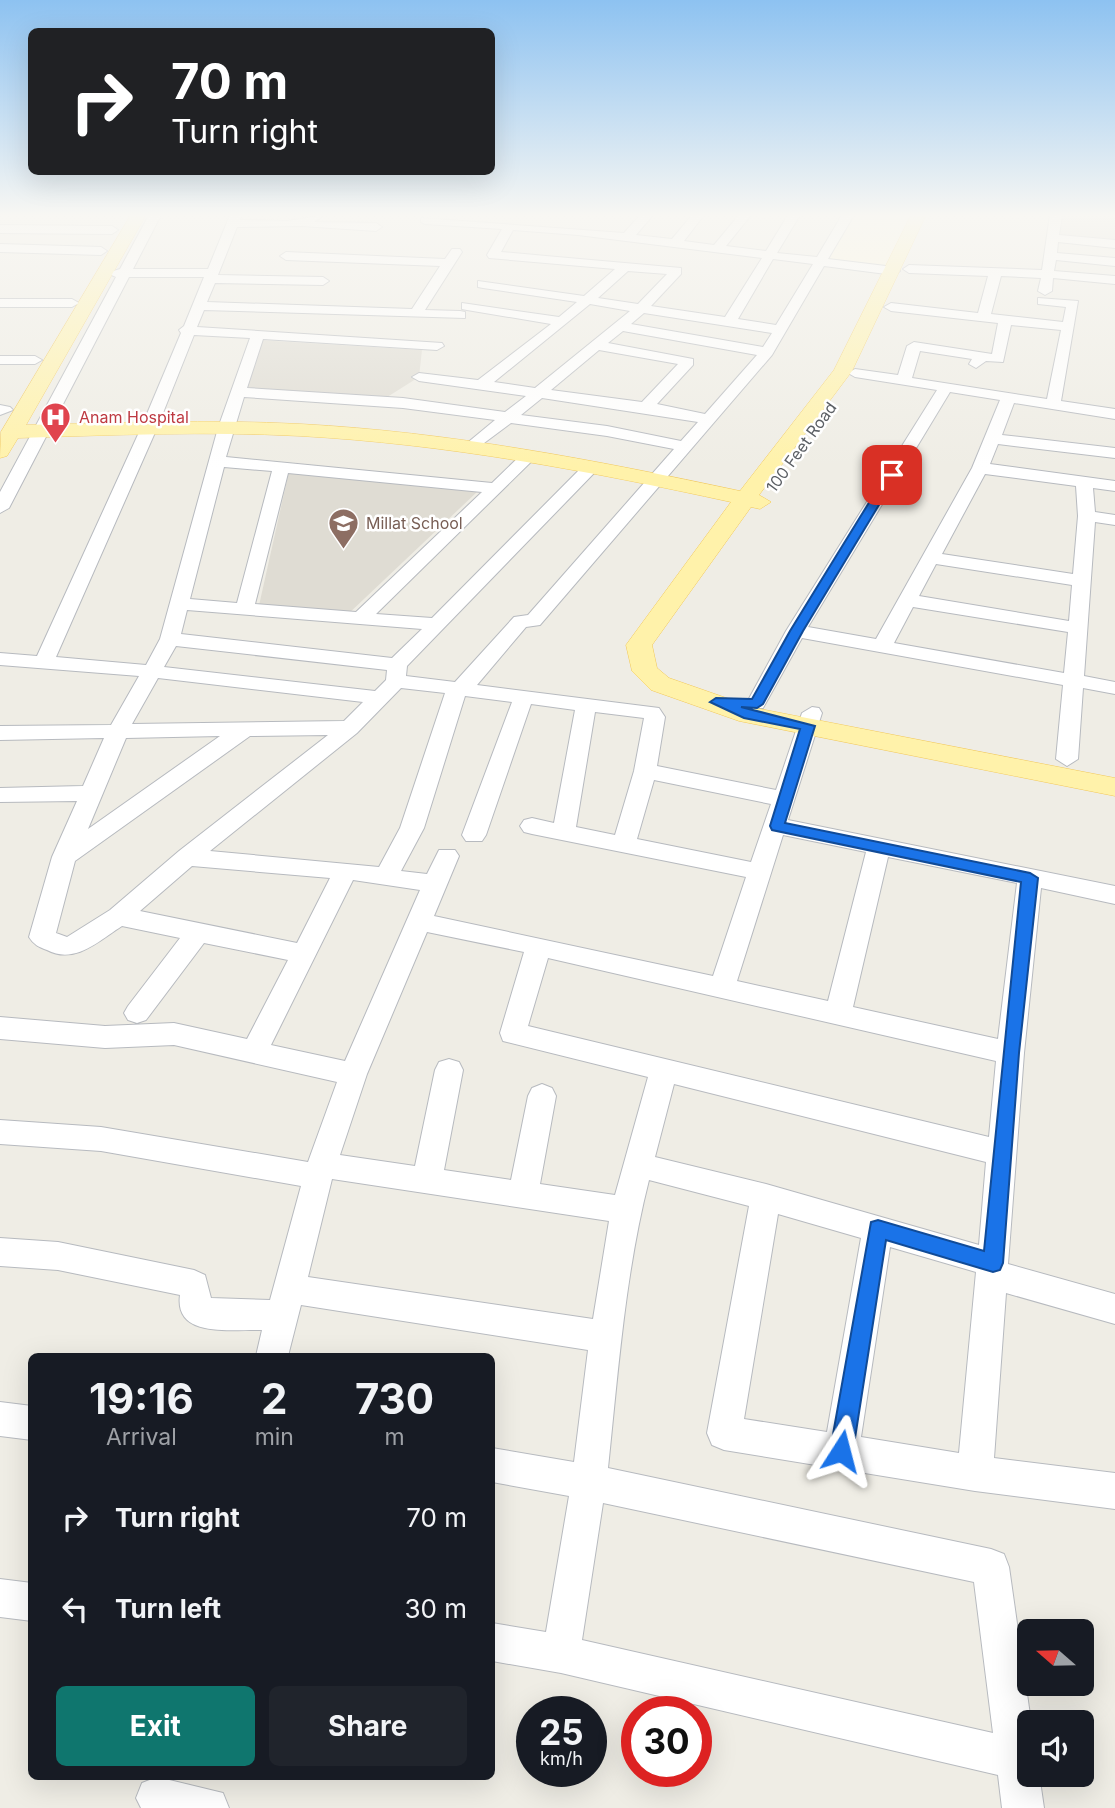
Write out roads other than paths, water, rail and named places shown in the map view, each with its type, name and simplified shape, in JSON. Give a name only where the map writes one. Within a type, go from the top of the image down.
[{"type":"main road","points":[[40,364],[76,299]]},
{"type":"main road","points":[[0,452],[4,418],[87,299]]},
{"type":"main road","name":"100 Feet Road","points":[[885,299],[843,371],[752,500],[658,648],[640,657],[645,671],[660,684],[749,715],[810,720],[1115,768]]},
{"type":"main road","name":"100 Feet Road","points":[[752,500],[855,373],[893,299]]},
{"type":"main road","points":[[4,418],[41,432],[149,428],[304,430],[472,447],[592,466],[752,500]]},
{"type":"main road","name":"100 Feet Road","points":[[716,702],[757,704],[810,720],[1115,787]]},
{"type":"street","points":[[0,508],[41,432],[96,299]]},
{"type":"street","points":[[44,662],[149,428],[200,299]]},
{"type":"street","points":[[416,313],[425,299]]},
{"type":"street","points":[[403,402],[469,299]]},
{"type":"street","points":[[481,385],[587,299]]},
{"type":"street","points":[[596,299],[782,330]]},
{"type":"street","points":[[472,447],[542,392],[650,299]]},
{"type":"street","points":[[729,322],[742,299]]},
{"type":"street","points":[[387,875],[412,828],[459,688],[521,621],[533,621],[767,352],[800,299]]},
{"type":"street","points":[[984,317],[988,299]]},
{"type":"street","points":[[1040,324],[1043,301],[1073,304],[1053,404]]},
{"type":"street","points":[[0,303],[72,303]]},
{"type":"street","points":[[197,306],[416,313],[452,326]]},
{"type":"street","points":[[891,307],[982,356],[998,359],[1005,320]]},
{"type":"street","points":[[904,380],[914,346],[934,330],[984,317],[1069,327]]},
{"type":"street","points":[[187,331],[258,334],[562,322]]},
{"type":"street","points":[[619,326],[767,352]]},
{"type":"street","points":[[258,334],[226,428],[170,639],[117,733],[64,857],[42,937],[62,947],[73,945],[119,916],[187,857],[350,728],[380,698],[436,624],[592,466]]},
{"type":"street","points":[[646,407],[706,342]]},
{"type":"street","points":[[595,345],[688,362]]},
{"type":"street","points":[[757,704],[796,631],[954,388],[982,356]]},
{"type":"street","points":[[0,360],[40,364]]},
{"type":"street","points":[[855,373],[1115,414]]},
{"type":"street","points":[[419,377],[646,407],[709,419]]},
{"type":"street","points":[[237,392],[403,402],[607,431],[685,447]]},
{"type":"street","points":[[883,646],[929,557],[980,468],[1009,397]]},
{"type":"street","points":[[991,438],[1115,453]]},
{"type":"street","points":[[360,618],[530,455]]},
{"type":"street","points":[[217,461],[493,488]]},
{"type":"street","points":[[245,607],[281,467]]},
{"type":"street","points":[[980,468],[1115,486]]},
{"type":"street","points":[[1068,759],[1076,628],[1087,516],[1084,482]]},
{"type":"street","points":[[1087,516],[1115,520]]},
{"type":"street","points":[[929,557],[1080,581]]},
{"type":"street","points":[[908,600],[1076,628]]},
{"type":"street","points":[[180,604],[436,624]]},
{"type":"street","points":[[796,631],[1115,688]]},
{"type":"street","points":[[170,639],[397,673],[459,688],[652,713],[655,717],[645,771],[625,842]]},
{"type":"street","points":[[0,659],[150,671],[380,698]]},
{"type":"street","points":[[474,835],[524,696]]},
{"type":"street","points":[[564,831],[586,704]]},
{"type":"street","points":[[722,987],[810,720]]},
{"type":"street","points":[[0,733],[350,728]]},
{"type":"street","points":[[64,857],[244,730]]},
{"type":"street","points":[[645,771],[785,799]]},
{"type":"street","points":[[0,795],[92,793]]},
{"type":"street","points":[[532,826],[625,842],[762,872]]},
{"type":"street","points":[[777,826],[1115,895]]},
{"type":"street","points":[[838,1013],[879,847]]},
{"type":"street","points":[[273,1353],[321,1171],[354,1074],[447,856]]},
{"type":"street","points":[[187,857],[387,875],[434,884]]},
{"type":"street","points":[[254,1052],[346,871]]},
{"type":"street","points":[[975,1473],[1010,1053],[1030,878]]},
{"type":"street","points":[[119,916],[304,954]]},
{"type":"street","points":[[419,922],[539,946],[1010,1053]]},
{"type":"street","points":[[137,1013],[198,932]]},
{"type":"street","points":[[539,946],[513,1033],[1002,1153]]},
{"type":"street","points":[[0,1028],[105,1037],[174,1034],[354,1074]]},
{"type":"street","points":[[561,1654],[589,1482],[606,1337],[626,1210],[664,1069]]},
{"type":"street","points":[[427,1180],[449,1070]]},
{"type":"street","points":[[523,1195],[541,1096]]},
{"type":"street","points":[[0,1132],[101,1139],[321,1171],[427,1180],[626,1210]]},
{"type":"street","points":[[638,1165],[878,1229],[1115,1309]]},
{"type":"street","points":[[766,1197],[724,1433],[975,1473],[1115,1491]]},
{"type":"street","points":[[841,1451],[878,1229]]},
{"type":"street","points":[[0,1252],[58,1256],[181,1281],[194,1285],[197,1293],[194,1309],[200,1313],[288,1303],[606,1337]]},
{"type":"street","points":[[0,1419],[28,1422]]},
{"type":"street","points":[[495,1466],[589,1482],[991,1566],[1017,1752]]},
{"type":"street","points":[[0,1598],[28,1602]]},
{"type":"street","points":[[495,1643],[561,1654],[1017,1759]]},
{"type":"street","points":[[1021,1787],[1023,1808]]},
{"type":"street","points":[[158,1794],[208,1808]]},
{"type":"place","name":"Anam Hospital","points":[[56,444]]},
{"type":"place","name":"Millat School","points":[[343,550]]}]
